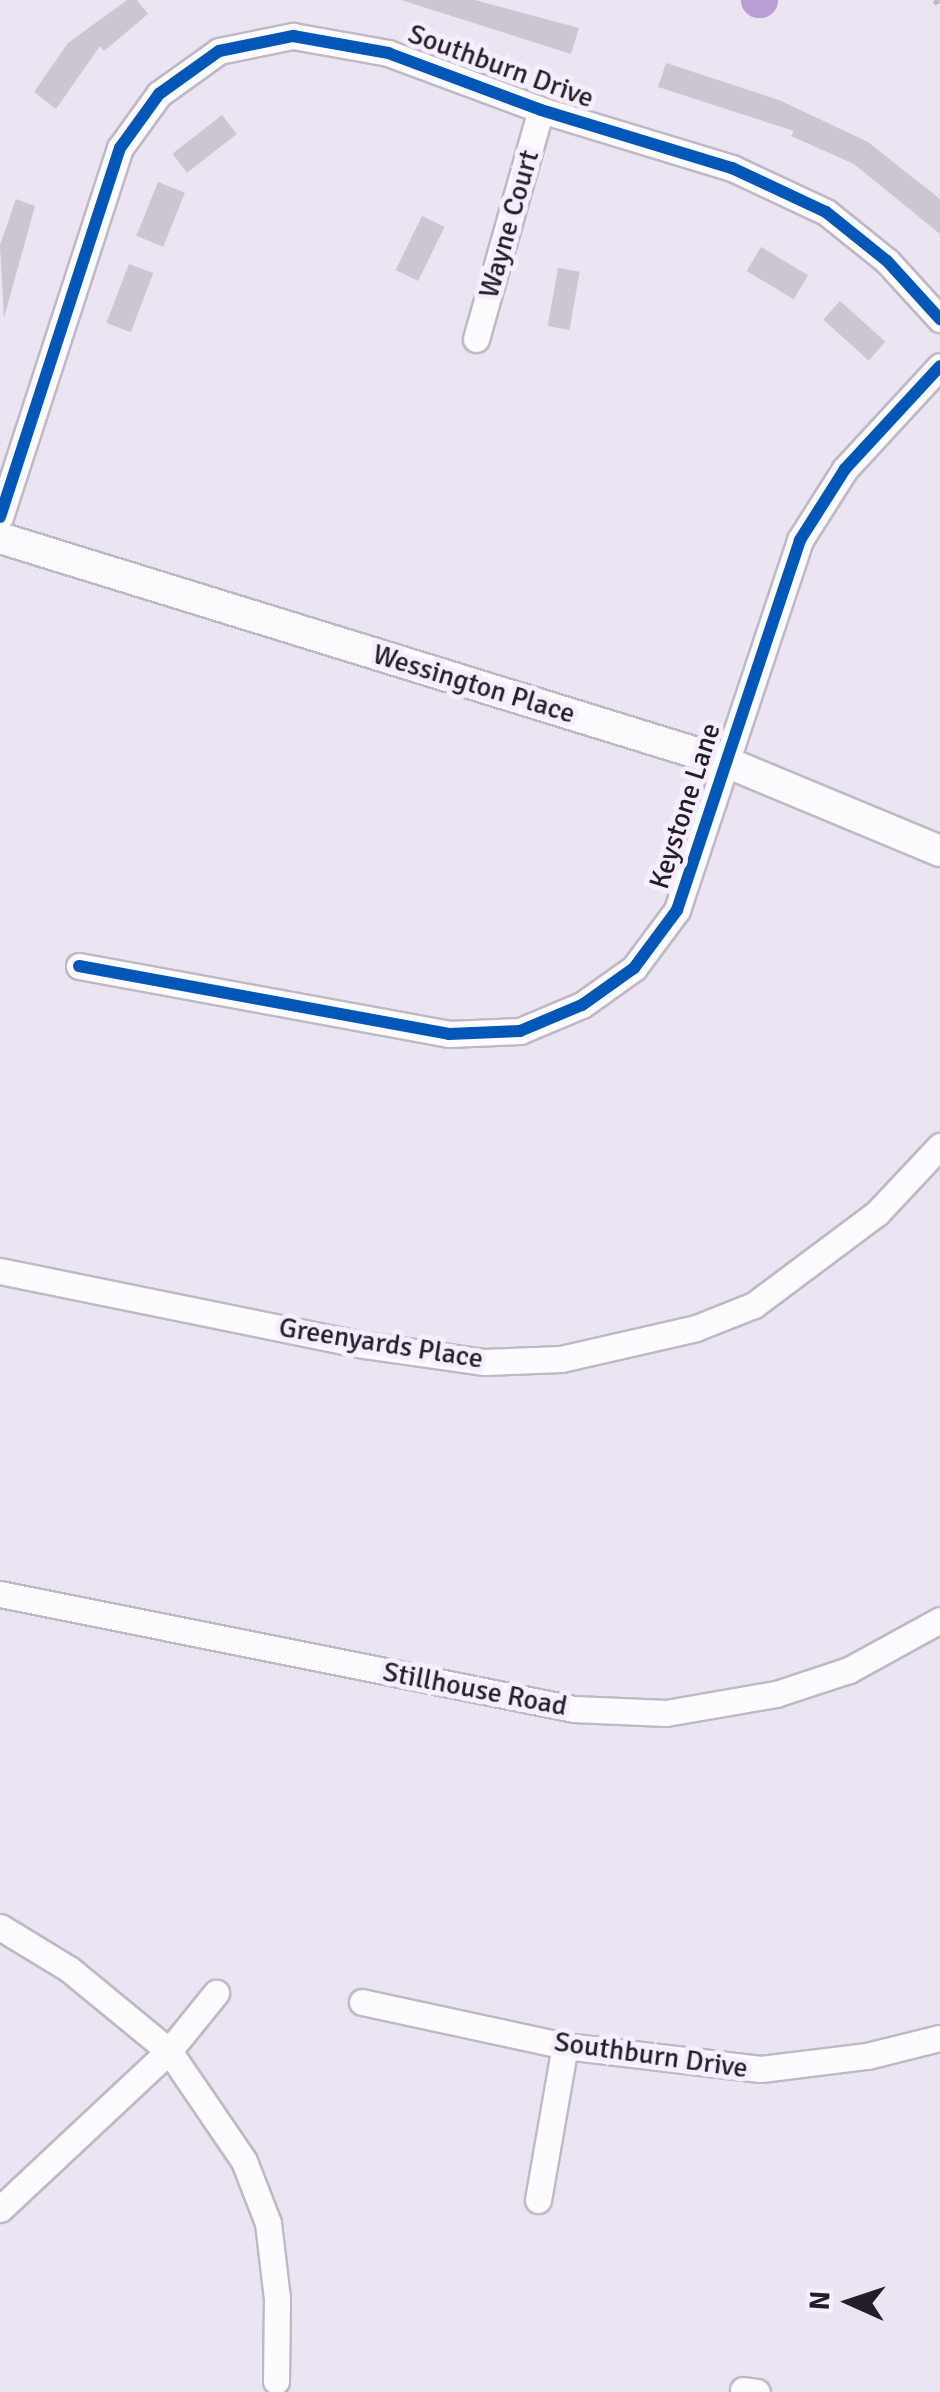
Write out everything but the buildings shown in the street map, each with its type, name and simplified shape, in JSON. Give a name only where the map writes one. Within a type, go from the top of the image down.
[{"type":"street","name":"Southburn Drive","points":[[0,516],[90,224],[120,148],[159,94],[218,51],[293,36],[388,52],[541,110],[732,168],[826,212],[886,261],[940,319]]},
{"type":"street","name":"Wayne Court","points":[[476,338],[541,110]]},
{"type":"street","name":"Keystone Lane","points":[[79,966],[449,1034],[520,1031],[582,1005],[634,968],[677,910],[800,540],[845,470],[940,366]]},
{"type":"street","name":"Wessington Place","points":[[0,538],[726,762],[940,851]]},
{"type":"street","name":"Greenyards Place","points":[[0,1271],[365,1346],[484,1362],[562,1360],[696,1328],[754,1305],[877,1213],[940,1146]]},
{"type":"street","name":"Stillhouse Road","points":[[0,1594],[574,1708],[666,1713],[776,1694],[849,1670],[940,1620]]},
{"type":"street","points":[[0,1928],[70,1969],[168,2051],[244,2161],[268,2224],[277,2298],[276,2381]]},
{"type":"street","points":[[3,2201],[168,2051],[216,1993]]},
{"type":"street","name":"Southburn Drive","points":[[362,2002],[565,2046],[761,2070],[867,2056],[940,2038]]},
{"type":"street","points":[[538,2200],[565,2046]]},
{"type":"railway","points":[[935,0],[940,7]]},
{"type":"cycle path","points":[[0,517],[120,148],[159,94],[219,51],[293,36],[388,53],[541,110],[732,168],[826,212],[887,261],[940,319]]},
{"type":"cycle path","points":[[79,966],[449,1034],[520,1031],[582,1005],[634,968],[677,910],[800,540],[845,469],[940,366]]}]
